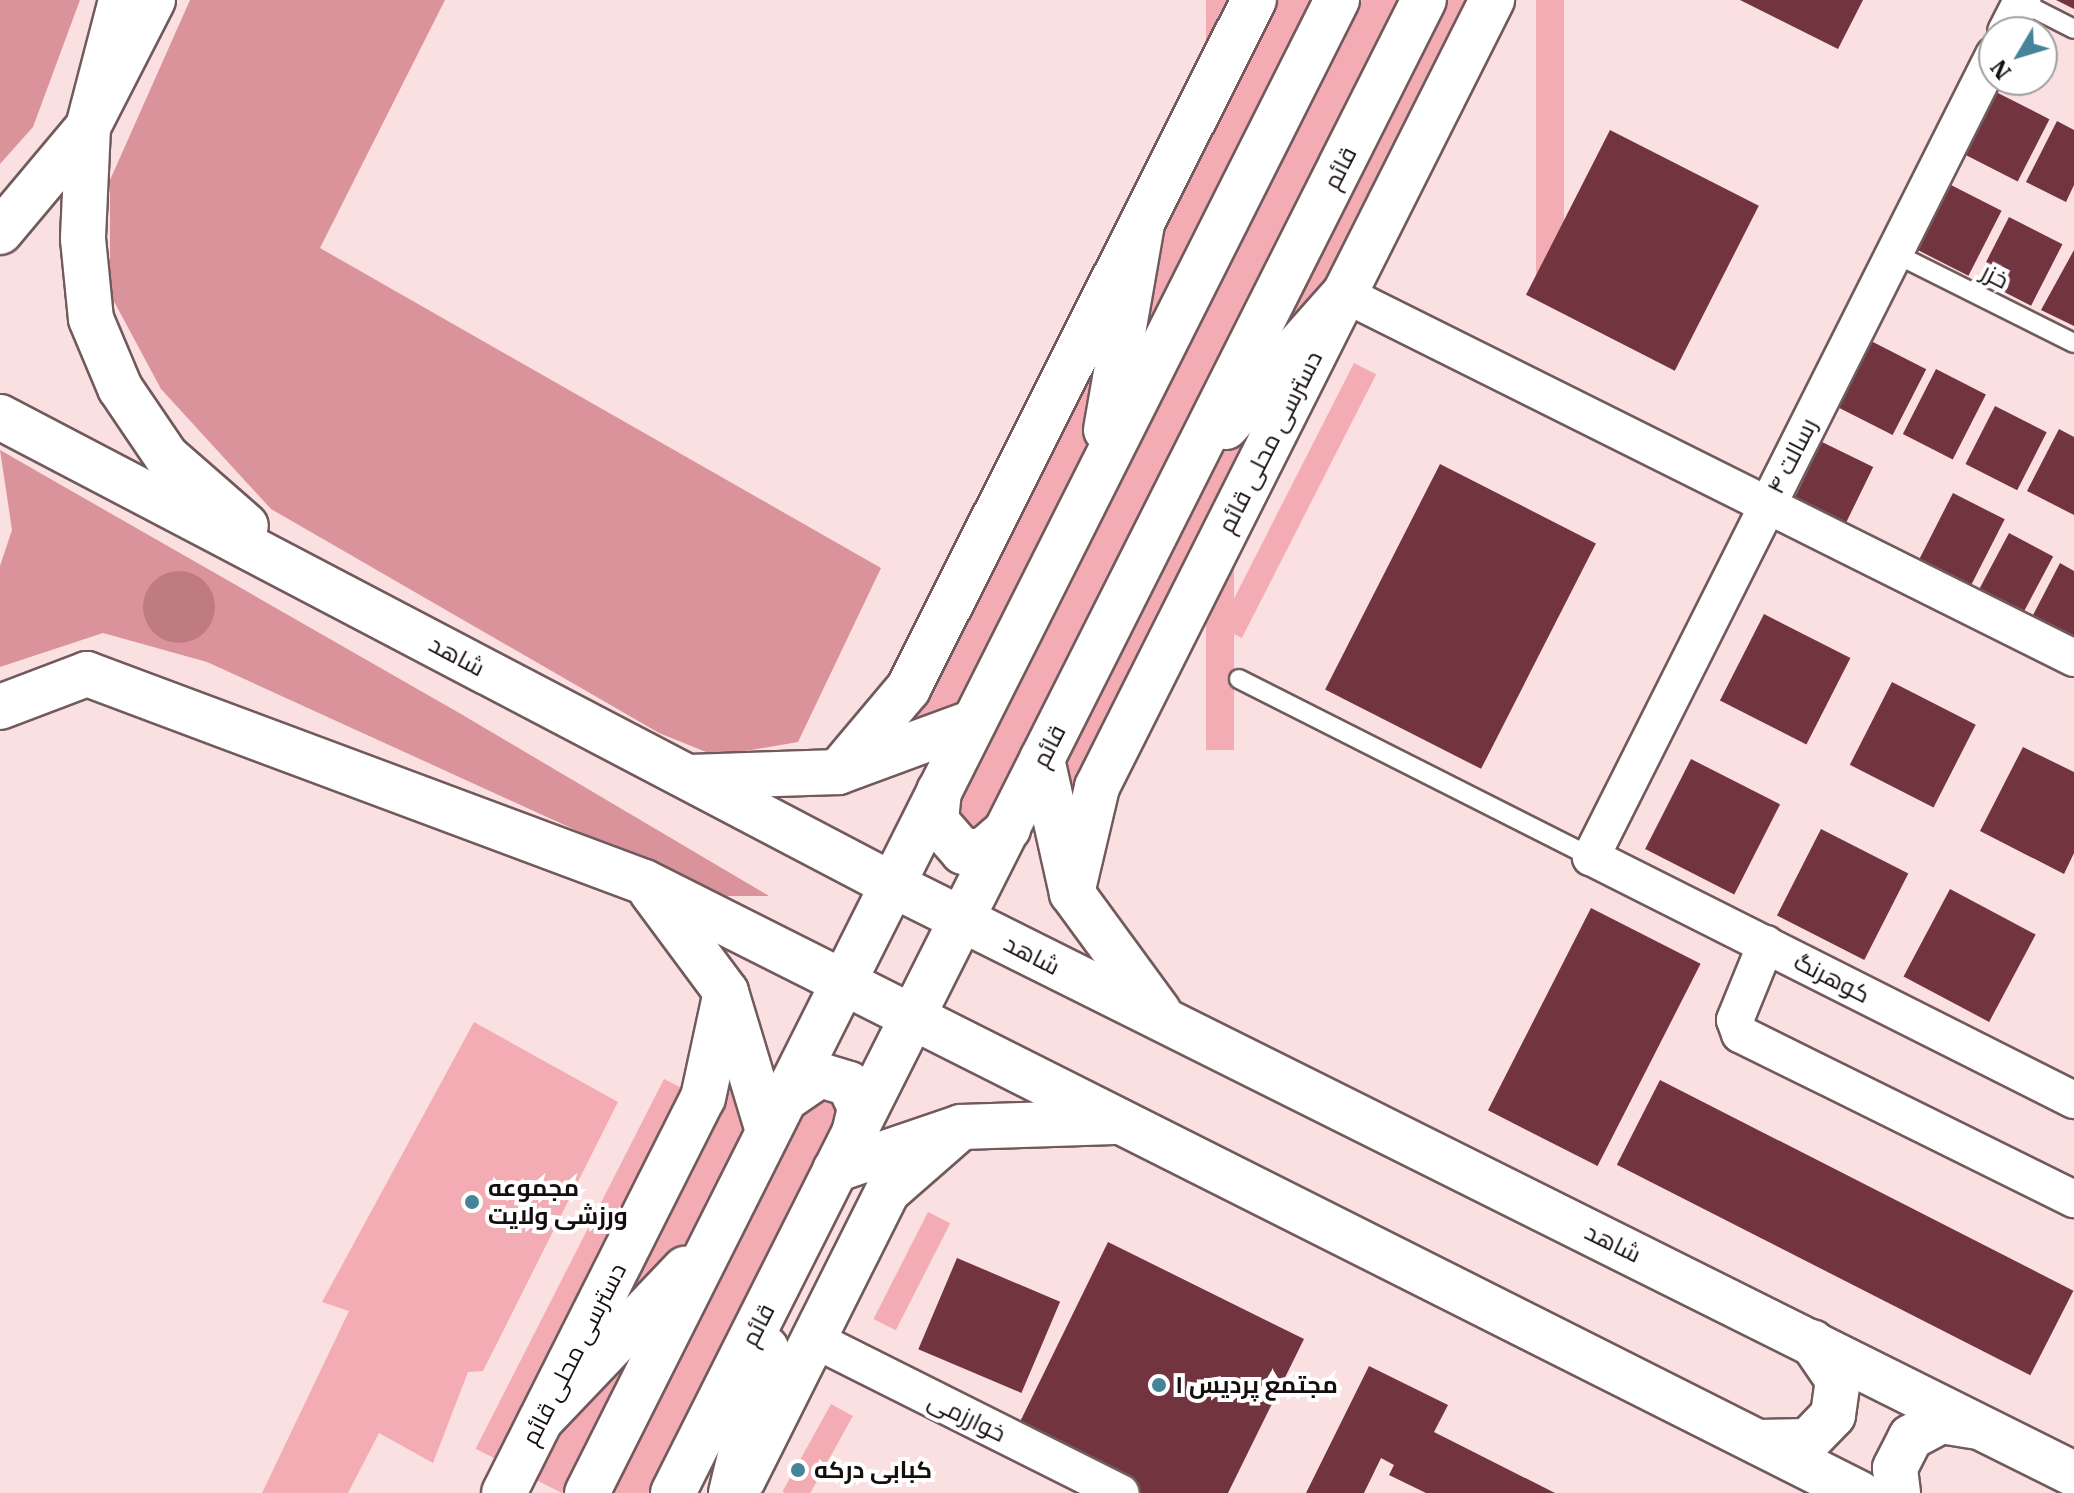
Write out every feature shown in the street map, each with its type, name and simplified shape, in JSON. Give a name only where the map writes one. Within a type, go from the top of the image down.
[{"type":"main road","points":[[121,0],[88,127],[83,239],[91,319],[120,388],[166,456],[299,572]]},
{"type":"main road","points":[[0,232],[88,127],[153,0]]},
{"type":"main road","points":[[838,772],[908,689],[1254,0]]},
{"type":"main road","points":[[587,1493],[1337,0]]},
{"type":"main road","name":"قائم","points":[[673,1493],[911,1019],[964,922],[1042,759],[1424,0]]},
{"type":"main road","name":"دسترسی محلی قائم","points":[[1072,893],[1097,787],[1492,0]]},
{"type":"main road","points":[[1098,475],[1142,223]]},
{"type":"main road","points":[[1188,470],[1344,294]]},
{"type":"main road","name":"شاهد","points":[[0,417],[964,922],[1806,1338],[2074,1474]]},
{"type":"main road","points":[[0,707],[87,674],[644,882],[911,1019],[1859,1493]]},
{"type":"main road","points":[[687,777],[838,772],[974,722]]},
{"type":"main road","points":[[1042,759],[1072,893],[1168,1023]]},
{"type":"main road","points":[[939,791],[936,821],[963,852],[984,850],[1008,829]]},
{"type":"main road","points":[[644,882],[726,992],[777,1115]]},
{"type":"main road","name":"دسترسی محلی قائم","points":[[504,1493],[703,1098],[726,992]]},
{"type":"main road","points":[[777,1115],[820,1075],[849,1084],[860,1108],[844,1153]]},
{"type":"main road","points":[[844,1153],[961,1127],[1120,1121]]},
{"type":"main road","points":[[734,1493],[888,1191],[961,1127]]},
{"type":"main road","points":[[541,1420],[717,1235]]},
{"type":"main road","points":[[734,1493],[784,1273]]},
{"type":"main road","points":[[1756,1442],[1800,1444],[1833,1415],[1835,1371],[1806,1338]]},
{"type":"main road","points":[[1898,1493],[1895,1468],[1911,1437],[1941,1421],[1976,1426]]},
{"type":"street","name":"رسالت ۴","points":[[1591,857],[1978,87]]},
{"type":"street","points":[[1344,294],[2074,658]]},
{"type":"street","name":"کوهرنگ","points":[[1591,857],[2074,1100]]},
{"type":"street","points":[[1766,944],[1735,1020],[1740,1034],[2074,1199]]},
{"type":"street","name":"خوارزمی","points":[[813,1339],[1121,1493]]},
{"type":"lane","points":[[2016,11],[2074,29]]},
{"type":"lane","name":"خزر","points":[[1894,253],[2074,343]]},
{"type":"lane","points":[[1239,679],[1591,857]]},
{"type":"shaded area","points":[[0,0],[80,0],[33,127],[0,164]]},
{"type":"shaded area","points":[[190,0],[445,0],[320,248],[881,568],[798,742],[716,756],[659,733],[271,509],[161,389],[110,294],[110,180]]},
{"type":"shaded area","points":[[1206,0],[1234,0],[1234,750],[1206,750]]},
{"type":"shaded area","points":[[1274,0],[1312,0],[1143,336],[1157,233]]},
{"type":"shaded area","points":[[1362,0],[1409,0],[987,833],[958,827],[956,806]]},
{"type":"shaded area","points":[[1443,0],[1481,0],[1335,290],[1268,348]]},
{"type":"shaded area","points":[[1536,0],[1564,0],[1564,288],[1536,288]]},
{"type":"shaded area","points":[[1093,361],[1085,451],[955,711],[908,728]]},
{"type":"shaded area","points":[[1354,363],[1376,374],[1242,638],[1220,627]]},
{"type":"shaded area","points":[[1278,404],[1072,813],[1058,766],[1210,465]]},
{"type":"shaded area","points":[[0,450],[461,714],[769,896],[720,896],[207,662],[103,633],[0,667],[0,566],[12,530]]},
{"type":"shaded area","points":[[179,571],[199,577],[209,587],[215,607],[209,627],[199,637],[179,643],[159,637],[149,627],[143,607],[149,587],[159,577]]},
{"type":"shaded area","name":"مجموعه ورزشی ولایت","points":[[474,1022],[618,1102],[483,1371],[468,1372],[433,1463],[379,1433],[348,1493],[262,1493],[349,1311],[322,1302]]},
{"type":"shaded area","points":[[734,1075],[748,1122],[689,1239],[622,1299]]},
{"type":"shaded area","points":[[664,1079],[686,1090],[498,1460],[476,1449]]},
{"type":"shaded area","points":[[824,1093],[846,1113],[658,1493],[612,1493],[807,1104]]},
{"type":"shaded area","points":[[928,1212],[950,1223],[896,1330],[874,1319]]},
{"type":"shaded area","points":[[631,1354],[562,1493],[532,1478],[558,1426]]},
{"type":"shaded area","points":[[831,1404],[853,1416],[810,1493],[783,1491]]},
{"type":"building","points":[[1740,0],[1863,0],[1838,49]]},
{"type":"building","points":[[2056,0],[2074,0],[2074,9]]},
{"type":"building","points":[[1994,96],[2004,96],[2049,119],[2018,182],[1964,154]]},
{"type":"building","points":[[2057,121],[2074,130],[2074,185],[2066,202],[2026,182]]},
{"type":"building","points":[[1610,130],[1759,206],[1675,371],[1526,295]]},
{"type":"building","points":[[1949,184],[2002,211],[1968,276],[1916,249]]},
{"type":"building","points":[[2009,217],[2062,244],[2031,306],[1978,278]]},
{"type":"building","points":[[2074,250],[2074,326],[2041,310]]},
{"type":"building","points":[[1871,341],[1926,369],[1893,435],[1837,407]]},
{"type":"building","points":[[1936,369],[1986,394],[1953,459],[1903,434]]},
{"type":"building","points":[[1995,406],[2047,432],[2017,490],[1965,464]]},
{"type":"building","points":[[2059,429],[2074,437],[2074,515],[2027,491]]},
{"type":"building","points":[[1822,442],[1873,467],[1843,529],[1792,504]]},
{"type":"building","points":[[1440,464],[1596,543],[1481,769],[1325,689]]},
{"type":"building","points":[[1953,493],[2005,519],[1966,595],[1914,569]]},
{"type":"building","points":[[2009,533],[2053,556],[2022,616],[1978,592]]},
{"type":"building","points":[[2060,563],[2074,571],[2074,642],[2031,619]]},
{"type":"building","points":[[1764,614],[1850,658],[1806,744],[1720,700]]},
{"type":"building","points":[[1892,682],[1976,725],[1934,808],[1850,765]]},
{"type":"building","points":[[2023,747],[2074,772],[2074,853],[2064,874],[1980,831]]},
{"type":"building","points":[[1691,759],[1780,804],[1734,894],[1645,849]]},
{"type":"building","points":[[1821,829],[1908,873],[1864,960],[1777,915]]},
{"type":"building","points":[[1950,889],[2036,935],[1989,1022],[1904,976]]},
{"type":"building","points":[[1591,908],[1701,964],[1598,1166],[1488,1110]]},
{"type":"building","points":[[1660,1080],[2073,1291],[2030,1375],[1617,1165]]},
{"type":"building","name":"مجتمع پردیس ۱","points":[[1108,1242],[1304,1339],[1228,1493],[1138,1493],[1015,1432]]},
{"type":"building","points":[[957,1258],[1060,1302],[1021,1393],[918,1349]]},
{"type":"building","points":[[1369,1366],[1448,1405],[1434,1432],[1555,1493],[1426,1493],[1389,1475],[1394,1465],[1381,1458],[1364,1493],[1306,1493]]},
{"type":"place","name":"مجموعه ورزشی ولایت","points":[[472,1202]]},
{"type":"place","name":"مجتمع پردیس ۱","points":[[1159,1385]]},
{"type":"place","name":"کبابی درکه","points":[[798,1470]]}]
